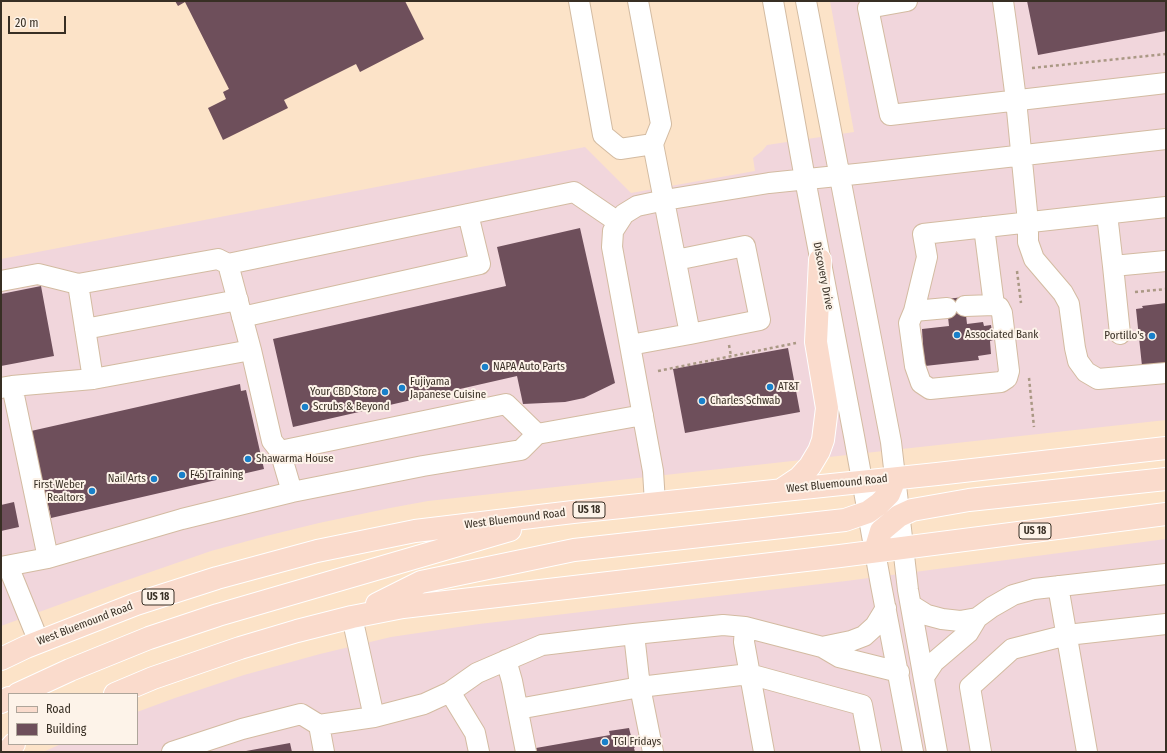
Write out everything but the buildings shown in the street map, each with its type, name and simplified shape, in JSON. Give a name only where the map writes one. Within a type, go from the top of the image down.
[{"type":"main road","points":[[781,490],[799,478],[810,466],[819,451],[823,440],[827,408],[816,342],[820,260]]},
{"type":"main road","name":"West Bluemound Road","points":[[2,658],[136,604],[217,578],[317,551],[415,531],[573,512],[1166,448]]},
{"type":"main road","points":[[352,617],[421,582],[574,550],[840,521],[868,512],[879,504],[888,494],[895,478]]},
{"type":"main road","points":[[875,551],[881,531],[890,522],[912,510],[969,500],[1166,479]]},
{"type":"main road","points":[[20,693],[70,670],[149,638],[218,615],[573,512]]},
{"type":"main road","name":"US 18","points":[[117,693],[153,678],[240,648],[352,617],[402,607],[903,548],[1166,514]]},
{"type":"street","points":[[579,1],[603,135],[620,149],[653,144]]},
{"type":"street","points":[[638,1],[661,124],[653,144],[690,334]]},
{"type":"street","name":"Discovery Drive","points":[[773,1],[820,260],[913,752]]},
{"type":"street","points":[[806,1],[891,442],[911,606],[937,752]]},
{"type":"street","points":[[907,1],[868,8],[890,115],[1166,83]]},
{"type":"street","points":[[1003,1],[1016,100],[1028,222],[1028,242],[1034,259],[1063,293],[1069,304],[1078,361],[1086,372],[1098,379],[1166,373]]},
{"type":"street","points":[[655,503],[653,471],[612,246],[613,231],[624,214],[637,206],[769,182],[839,176],[1166,139]]},
{"type":"street","points":[[1,281],[38,274],[78,284],[218,259],[228,264],[574,192],[618,222]]},
{"type":"street","points":[[914,311],[994,305],[999,307],[1002,313],[1009,371],[1007,378],[1002,382],[930,389],[921,383],[915,366],[908,323],[914,311],[927,257],[924,234],[1166,207]]},
{"type":"street","points":[[85,328],[240,308],[480,264],[468,214]]},
{"type":"street","points":[[1107,214],[1120,334]]},
{"type":"street","points":[[984,227],[994,305]]},
{"type":"street","points":[[630,345],[760,320],[745,246],[676,260]]},
{"type":"street","points":[[1113,266],[1166,261]]},
{"type":"street","points":[[228,264],[251,350],[272,441],[280,451],[292,492]]},
{"type":"street","points":[[78,284],[92,379]]},
{"type":"street","points":[[48,558],[7,387],[92,379],[251,350]]},
{"type":"street","points":[[280,451],[506,404],[537,434]]},
{"type":"street","points":[[39,642],[4,566],[48,558],[182,519],[292,492],[422,466],[521,450],[537,434],[643,415]]},
{"type":"street","points":[[924,677],[934,662],[968,633],[977,618],[1013,595],[1034,589],[1166,574]]},
{"type":"street","points":[[1058,586],[1087,752]]},
{"type":"street","points":[[911,606],[927,615],[942,619],[960,621],[977,618]]},
{"type":"street","points":[[822,647],[852,642],[864,636],[875,626],[886,608]]},
{"type":"street","points":[[352,617],[374,717]]},
{"type":"street","points":[[981,752],[970,687],[1012,649],[1067,635],[1166,624]]},
{"type":"street","points":[[172,752],[242,728],[301,714],[319,724],[374,717],[424,704],[450,692],[477,673],[542,645],[634,634],[723,625],[745,627],[822,647],[839,657],[899,672]]},
{"type":"street","points":[[745,627],[744,642],[764,752]]},
{"type":"street","points":[[634,634],[640,687],[653,752]]},
{"type":"street","points":[[506,660],[512,681],[526,752]]},
{"type":"street","points":[[518,709],[640,687],[749,674],[862,706],[871,752]]},
{"type":"street","points":[[450,692],[475,733],[479,752]]},
{"type":"street","points":[[319,724],[324,752]]},
{"type":"path","points":[[1032,68],[1166,54]]},
{"type":"path","points":[[1017,269],[1021,308]]},
{"type":"path","points":[[658,371],[802,342]]},
{"type":"path","points":[[1028,372],[1034,427]]},
{"type":"shaded area","points":[[830,1],[1166,1],[1166,420],[428,501],[319,523],[211,551],[1,626],[1,259],[585,147],[631,193],[755,171],[753,158],[767,145],[854,132]]},
{"type":"shaded area","points":[[1166,539],[1166,752],[43,752],[59,745],[138,745],[138,712],[244,675],[320,654],[391,637],[479,624],[846,581]]},
{"type":"place","name":"Associated Bank","points":[[957,335]]},
{"type":"place","name":"Portillo's","points":[[1152,336]]},
{"type":"place","name":"NAPA Auto Parts","points":[[485,367]]},
{"type":"place","name":"AT&T","points":[[770,387]]},
{"type":"place","name":"Fujiyama Japanese Cuisine","points":[[402,388]]},
{"type":"place","name":"Your CBD Store","points":[[385,392]]},
{"type":"place","name":"Charles Schwab","points":[[702,401]]},
{"type":"place","name":"Scrubs & Beyond","points":[[305,407]]},
{"type":"place","name":"Shawarma House","points":[[248,459]]},
{"type":"place","name":"F45 Training","points":[[182,475]]},
{"type":"place","name":"Nail Arts","points":[[154,479]]},
{"type":"place","name":"First Weber Realtors","points":[[92,491]]},
{"type":"place","name":"TGI Fridays","points":[[605,742]]}]
